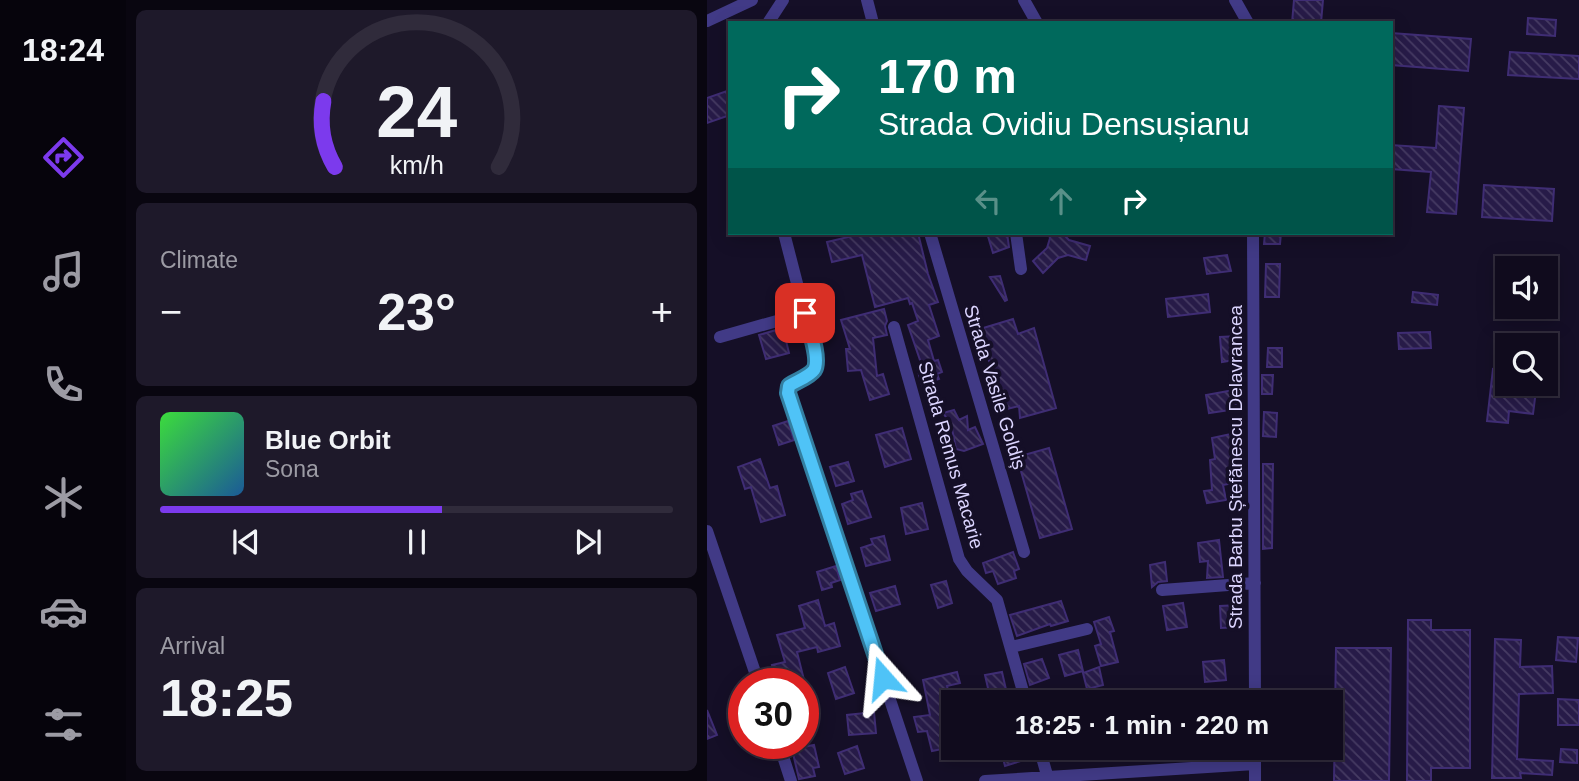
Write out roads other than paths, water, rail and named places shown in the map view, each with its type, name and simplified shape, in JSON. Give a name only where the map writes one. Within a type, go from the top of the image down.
[{"type":"street","points":[[707,21],[752,0]]},
{"type":"street","points":[[769,21],[783,0]]},
{"type":"street","points":[[867,0],[872,21]]},
{"type":"street","points":[[1024,0],[1036,21]]},
{"type":"street","points":[[1235,0],[1247,21]]},
{"type":"street","points":[[785,235],[816,357],[813,371],[789,386],[788,393],[917,781]]},
{"type":"street","name":"Strada Vasile Goldiș","points":[[931,235],[1024,552]]},
{"type":"street","points":[[1016,235],[1021,269]]},
{"type":"street","name":"Strada Barbu Ștefănescu Delavrancea","points":[[1252,235],[1255,690]]},
{"type":"street","points":[[720,337],[805,313]]},
{"type":"street","name":"Strada Remus Macarie","points":[[894,327],[959,559],[967,571],[997,600],[1023,690]]},
{"type":"street","points":[[707,531],[754,668]]},
{"type":"street","points":[[1162,590],[1255,583]]},
{"type":"street","points":[[1011,647],[1087,629]]},
{"type":"street","points":[[784,759],[791,781]]},
{"type":"street","points":[[1043,760],[1047,775]]},
{"type":"street","points":[[1255,760],[1255,781]]},
{"type":"street","points":[[985,781],[1255,764]]}]
